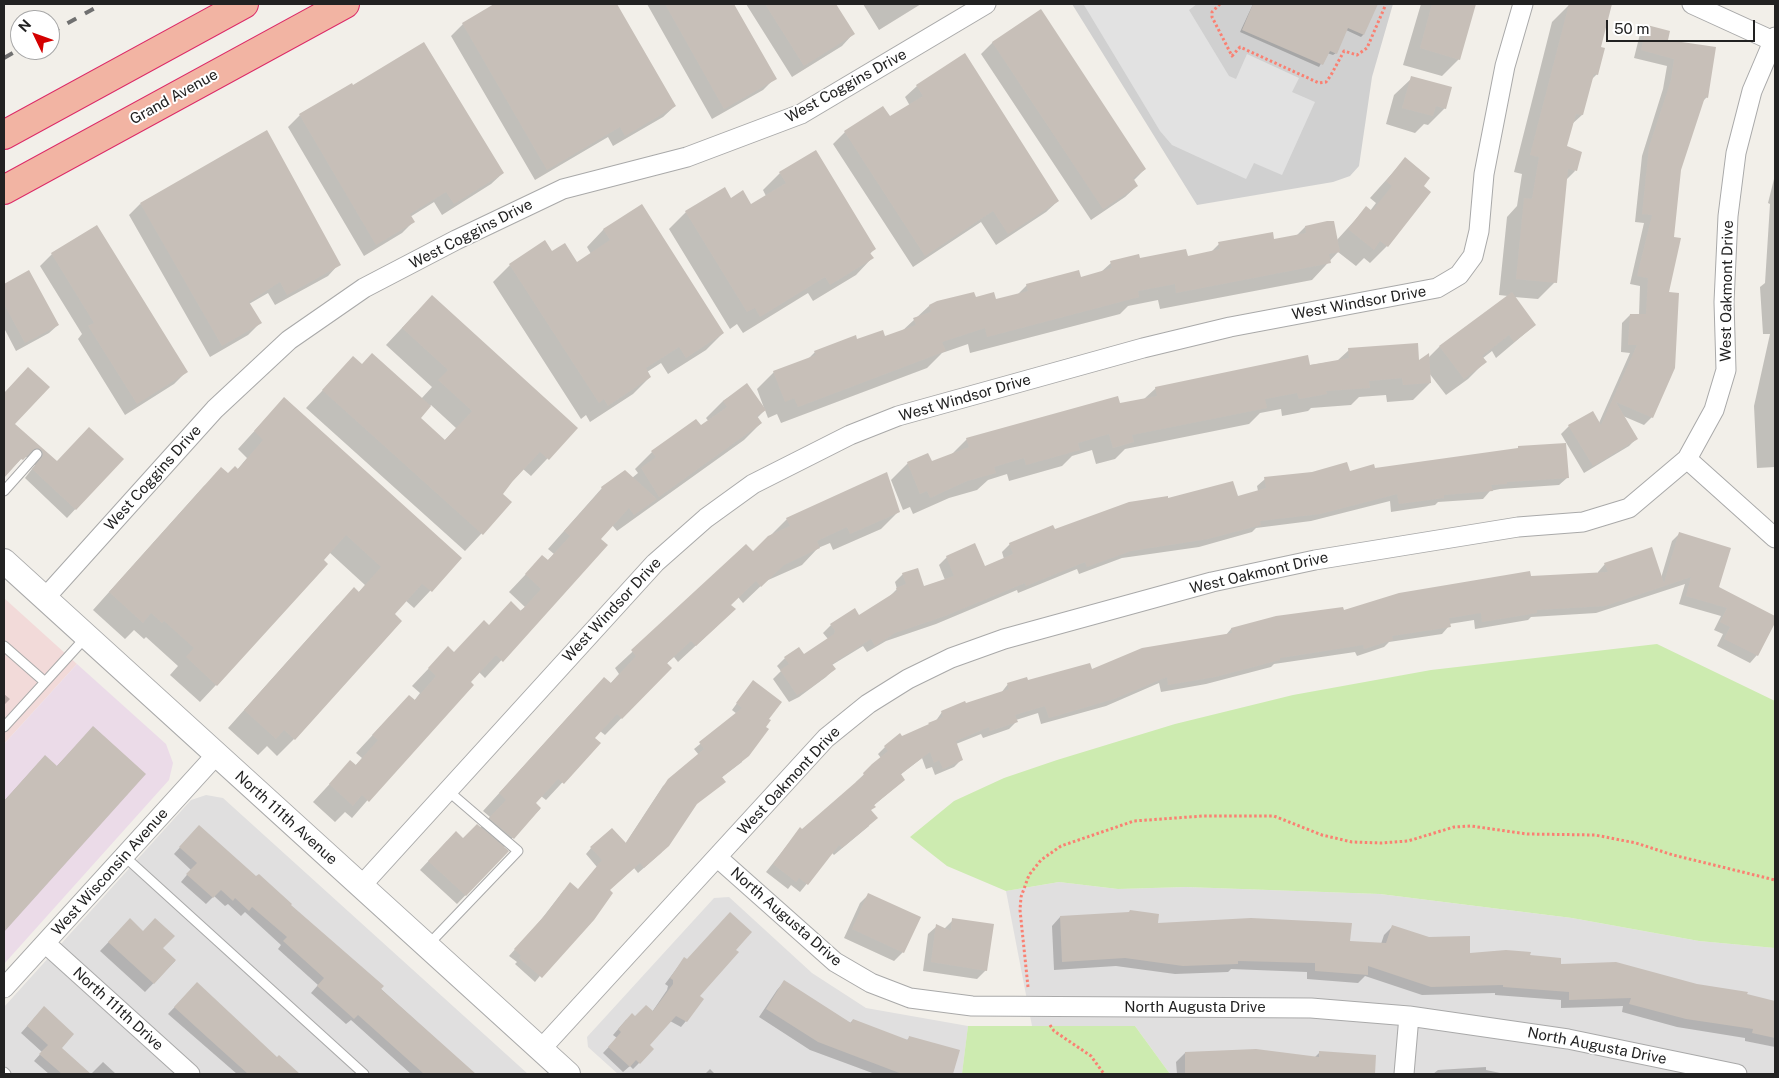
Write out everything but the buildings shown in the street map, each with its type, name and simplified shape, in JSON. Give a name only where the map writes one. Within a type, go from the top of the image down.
[{"type":"highway","points":[[4,135],[244,4]]},
{"type":"highway","name":"Grand Avenue","points":[[4,190],[345,4]]},
{"type":"street","name":"West Coggins Drive","points":[[44,599],[215,409],[289,340],[364,288],[456,240],[562,189],[687,157],[801,114],[986,4]]},
{"type":"street","name":"West Windsor Drive","points":[[361,886],[655,563],[706,518],[753,484],[850,435],[898,416],[1143,348],[1220,330],[1428,291],[1459,275],[1473,256],[1480,231],[1484,174],[1504,66],[1523,4]]},
{"type":"street","points":[[1692,4],[1774,39]]},
{"type":"street","name":"West Oakmont Drive","points":[[541,1049],[826,738],[868,704],[908,679],[951,658],[1004,639],[1212,582],[1315,560],[1518,528],[1583,522],[1629,508],[1687,459],[1714,410],[1726,370],[1724,302],[1728,216],[1736,152],[1752,91],[1774,39]]},
{"type":"street","points":[[1687,459],[1775,538]]},
{"type":"street","name":"North 111th Avenue","points":[[4,562],[568,1074]]},
{"type":"street","name":"West Wisconsin Avenue","points":[[4,988],[216,755]]},
{"type":"street","name":"North Augusta Drive","points":[[718,858],[835,962],[871,983],[910,998],[972,1006],[1311,1008],[1409,1016],[1568,1039],[1715,1072],[1737,1074]]},
{"type":"street","name":"North 111th Drive","points":[[45,943],[190,1074]]},
{"type":"street","points":[[1404,1074],[1409,1016]]},
{"type":"lane","points":[[4,492],[37,454]]},
{"type":"lane","points":[[4,727],[86,636]]},
{"type":"lane","points":[[4,646],[45,682]]},
{"type":"lane","points":[[427,946],[518,852],[447,790]]},
{"type":"lane","points":[[124,856],[364,1074]]},
{"type":"path","points":[[1220,4],[1212,12],[1212,17],[1232,56],[1240,47],[1319,82],[1326,82],[1331,76],[1344,51],[1357,54],[1367,48],[1386,4]]},
{"type":"path","points":[[1104,1074],[1091,1056],[1054,1031],[1028,990],[1020,910],[1021,896],[1029,875],[1041,860],[1061,846],[1134,822],[1203,816],[1274,816],[1322,835],[1352,842],[1381,843],[1408,841],[1454,827],[1471,826],[1527,834],[1594,835],[1636,843],[1673,855],[1775,880]]},
{"type":"shaded area","points":[[1072,4],[1393,4],[1372,77],[1359,166],[1350,176],[1333,182],[1197,205]]},
{"type":"shaded area","points":[[1197,4],[1189,10],[1229,76],[1236,79],[1247,54],[1299,78],[1292,92],[1315,102],[1282,175],[1254,163],[1246,179],[1172,145],[1160,131],[1084,5]]},
{"type":"shaded area","points":[[4,598],[77,664],[4,744]]},
{"type":"shaded area","points":[[77,664],[166,744],[173,763],[169,780],[4,964],[4,744]]},
{"type":"shaded area","points":[[206,795],[223,798],[528,1074],[4,1074],[4,1007],[191,800]]},
{"type":"shaded area","points":[[1059,882],[1118,889],[1186,887],[1380,894],[1572,918],[1699,941],[1775,948],[1775,1074],[1170,1074],[1135,1026],[1032,1026],[1006,891]]},
{"type":"shaded area","points":[[729,897],[812,973],[866,1008],[968,1026],[962,1074],[618,1074],[588,1047],[587,1037],[714,898]]},
{"type":"green space","points":[[1657,644],[1775,701],[1775,948],[1699,941],[1572,918],[1380,894],[1186,887],[1118,889],[1059,882],[1006,891],[947,866],[910,837],[954,801],[1004,778],[1175,724],[1293,695],[1431,670]]},
{"type":"green space","points":[[968,1026],[1135,1026],[1170,1074],[962,1074]]},
{"type":"railway","points":[[60,27],[102,4]]},
{"type":"railway","points":[[4,58],[10,55]]}]
